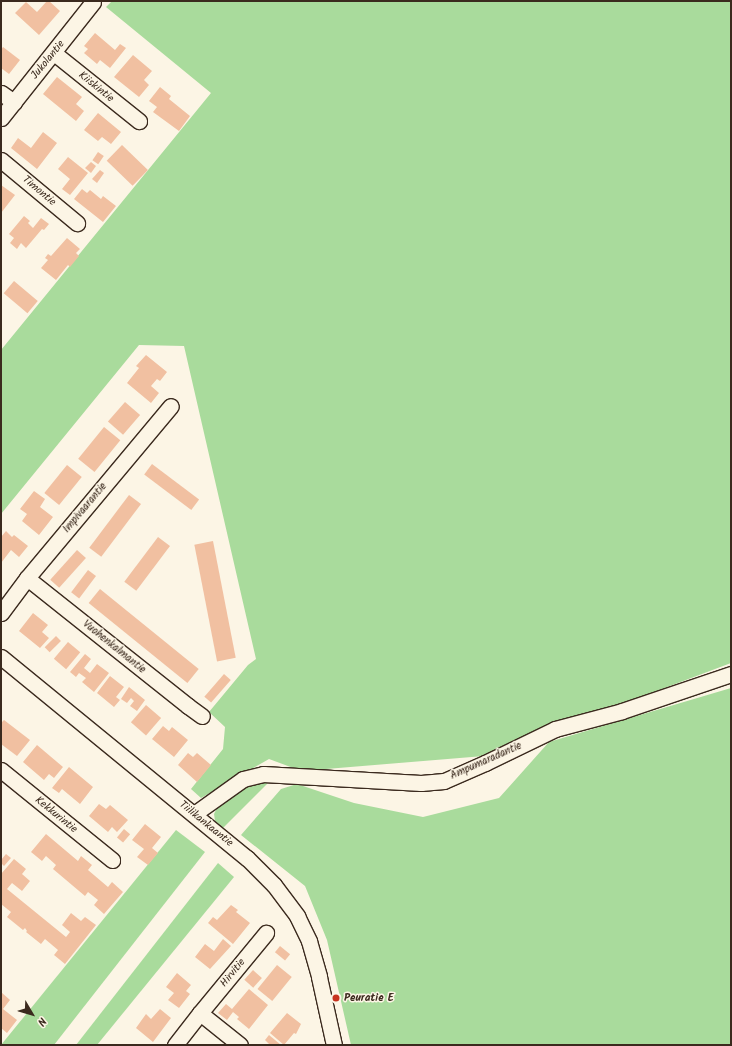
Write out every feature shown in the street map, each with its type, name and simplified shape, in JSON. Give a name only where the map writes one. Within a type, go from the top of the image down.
[{"type":"street","name":"Jukolantie","points":[[1,118],[54,53],[87,4]]},
{"type":"street","name":"Kiiskintie","points":[[54,53],[139,121]]},
{"type":"street","points":[[1,93],[14,102]]},
{"type":"street","name":"Timontie","points":[[1,160],[77,223]]},
{"type":"street","name":"Impivaarantie","points":[[1,613],[27,578],[171,406]]},
{"type":"street","name":"Vuohenkalmantie","points":[[27,578],[202,716]]},
{"type":"street","name":"Tiilikankaantie","points":[[1,657],[264,873],[281,893],[297,916],[314,957],[334,1045]]},
{"type":"street","name":"Ampumaradantie","points":[[194,814],[243,779],[263,774],[421,782],[444,780],[485,763],[555,729],[622,711],[731,674]]},
{"type":"street","name":"Kekkurintie","points":[[1,770],[112,860]]},
{"type":"street","name":"Hirvitie","points":[[175,1045],[266,933]]},
{"type":"street","points":[[200,1013],[240,1045]]},
{"type":"green space","points":[[112,1],[731,1],[731,663],[484,756],[326,769],[296,769],[269,759],[201,798],[191,789],[223,749],[225,727],[209,712],[248,665],[256,659],[184,346],[139,345],[1,514],[1,350],[211,93],[106,7]]},
{"type":"green space","points":[[731,688],[731,1045],[351,1045],[327,940],[305,886],[241,835],[281,789],[297,784],[354,803],[423,817],[499,798],[549,742]]},
{"type":"green space","points":[[270,781],[223,828],[215,821],[214,814],[219,804],[247,782]]},
{"type":"green space","points":[[176,830],[205,852],[54,1045],[1,1045]]},
{"type":"green space","points":[[218,863],[234,877],[97,1045],[76,1045]]},
{"type":"building","points":[[47,1],[49,1],[60,11],[39,35],[15,13],[26,2],[37,12]]},
{"type":"building","points":[[95,33],[115,50],[120,44],[126,48],[110,68],[100,60],[97,64],[84,53],[88,49],[84,46]]},
{"type":"building","points":[[3,47],[20,60],[9,74],[1,68],[1,50]]},
{"type":"building","points":[[133,55],[152,71],[144,80],[149,85],[139,97],[114,77]]},
{"type":"building","points":[[57,77],[82,97],[76,104],[84,111],[76,121],[43,94]]},
{"type":"building","points":[[160,87],[171,96],[169,99],[190,116],[179,131],[153,112],[157,107],[149,101]]},
{"type":"building","points":[[98,113],[121,132],[111,144],[102,137],[98,141],[84,130]]},
{"type":"building","points":[[43,132],[57,143],[37,169],[11,148],[18,138],[31,148]]},
{"type":"building","points":[[122,145],[148,170],[133,186],[107,161]]},
{"type":"building","points":[[98,152],[104,156],[98,164],[92,160]]},
{"type":"building","points":[[68,157],[88,173],[70,195],[62,189],[70,179],[58,169]]},
{"type":"building","points":[[91,162],[96,166],[91,173],[85,168]]},
{"type":"building","points":[[100,170],[104,173],[97,183],[92,179]]},
{"type":"building","points":[[1,185],[15,195],[1,213]]},
{"type":"building","points":[[82,189],[87,193],[90,190],[101,199],[103,196],[116,206],[103,222],[74,199]]},
{"type":"building","points":[[24,216],[30,221],[28,223],[33,228],[41,218],[49,224],[44,230],[42,229],[26,248],[21,243],[17,249],[10,243],[14,238],[9,234]]},
{"type":"building","points":[[67,238],[80,249],[76,253],[79,256],[70,267],[68,265],[56,280],[41,268],[48,260],[45,258],[48,254],[51,256]]},
{"type":"building","points":[[14,281],[38,301],[27,313],[4,293]]},
{"type":"building","points":[[146,355],[167,372],[160,381],[157,379],[151,386],[159,393],[151,403],[127,383],[139,368],[136,366]]},
{"type":"building","points":[[125,402],[140,415],[123,435],[108,422]]},
{"type":"building","points":[[104,427],[120,440],[95,472],[78,459]]},
{"type":"building","points":[[152,464],[199,500],[191,510],[144,474]]},
{"type":"building","points":[[67,465],[82,477],[59,505],[44,493]]},
{"type":"building","points":[[34,491],[45,499],[40,507],[53,517],[39,535],[22,521],[27,514],[20,509]]},
{"type":"building","points":[[129,495],[141,504],[101,557],[89,548]]},
{"type":"building","points":[[6,531],[12,537],[14,535],[28,546],[19,557],[11,550],[1,563],[1,537]]},
{"type":"building","points":[[158,537],[170,546],[136,591],[124,582]]},
{"type":"building","points":[[213,541],[236,658],[217,661],[194,545]]},
{"type":"building","points":[[77,550],[86,558],[59,588],[50,580]]},
{"type":"building","points":[[88,570],[96,576],[79,598],[71,592]]},
{"type":"building","points":[[100,589],[199,669],[187,683],[89,603]]},
{"type":"building","points":[[33,613],[48,625],[42,632],[49,638],[40,648],[19,631]]},
{"type":"building","points":[[56,636],[61,641],[50,652],[45,647]]},
{"type":"building","points":[[68,642],[80,652],[66,669],[54,659]]},
{"type":"building","points":[[85,654],[91,659],[84,668],[90,673],[97,664],[109,673],[94,692],[82,682],[86,678],[79,673],[76,677],[70,672]]},
{"type":"building","points":[[224,674],[231,680],[211,703],[204,697]]},
{"type":"building","points":[[110,676],[124,687],[116,697],[120,700],[114,707],[97,693]]},
{"type":"building","points":[[129,687],[145,700],[137,711],[130,706],[134,701],[131,698],[127,703],[121,699]]},
{"type":"building","points":[[146,705],[161,718],[146,735],[131,722]]},
{"type":"building","points":[[4,720],[30,740],[17,756],[1,744],[1,723]]},
{"type":"building","points":[[163,726],[169,731],[172,727],[188,740],[174,757],[152,739]]},
{"type":"building","points":[[37,745],[63,767],[54,778],[49,774],[44,780],[23,762]]},
{"type":"building","points":[[188,753],[193,757],[197,753],[211,765],[197,782],[178,765]]},
{"type":"building","points":[[69,767],[93,787],[80,804],[62,789],[59,793],[52,788]]},
{"type":"building","points":[[99,804],[106,809],[110,805],[128,820],[117,832],[112,827],[108,832],[89,816]]},
{"type":"building","points":[[145,824],[161,837],[152,848],[158,853],[148,865],[137,857],[144,849],[132,840]]},
{"type":"building","points":[[124,829],[130,834],[123,843],[117,837]]},
{"type":"building","points":[[46,834],[78,861],[81,856],[92,865],[88,870],[108,887],[112,882],[123,892],[104,914],[94,905],[98,900],[88,892],[85,896],[53,869],[56,865],[46,856],[42,861],[31,852]]},
{"type":"building","points":[[6,854],[11,858],[4,866],[1,863],[1,860]]},
{"type":"building","points":[[14,859],[26,869],[22,874],[30,881],[22,891],[12,883],[7,889],[66,937],[70,932],[62,925],[71,913],[81,921],[85,917],[96,925],[65,964],[54,955],[58,950],[45,939],[41,944],[26,932],[27,931],[25,928],[23,930],[7,917],[11,912],[1,904],[1,874]]},
{"type":"building","points":[[231,905],[238,910],[236,912],[250,923],[233,944],[208,923],[213,917],[217,920]]},
{"type":"building","points":[[223,939],[231,946],[210,969],[195,957],[205,944],[214,951]]},
{"type":"building","points":[[280,946],[290,954],[285,960],[275,952]]},
{"type":"building","points":[[277,965],[292,977],[272,1001],[257,989]]},
{"type":"building","points":[[253,970],[262,978],[253,988],[244,980]]},
{"type":"building","points":[[177,973],[191,985],[186,991],[190,994],[179,1008],[168,1000],[174,993],[166,987]]},
{"type":"building","points":[[249,989],[268,1005],[249,1029],[237,1019],[239,1017],[233,1012],[227,1020],[218,1013],[226,1004],[232,1009]]},
{"type":"building","points":[[1,992],[10,1000],[3,1009],[17,1020],[7,1033],[1,1028]]},
{"type":"building","points":[[160,1009],[171,1018],[153,1042],[136,1028],[146,1014],[151,1019]]},
{"type":"building","points":[[287,1013],[301,1024],[296,1034],[294,1033],[284,1045],[270,1033]]},
{"type":"building","points":[[269,1035],[281,1045],[270,1045],[265,1040]]},
{"type":"place","name":"Peuratie E","points":[[336,998]]}]
